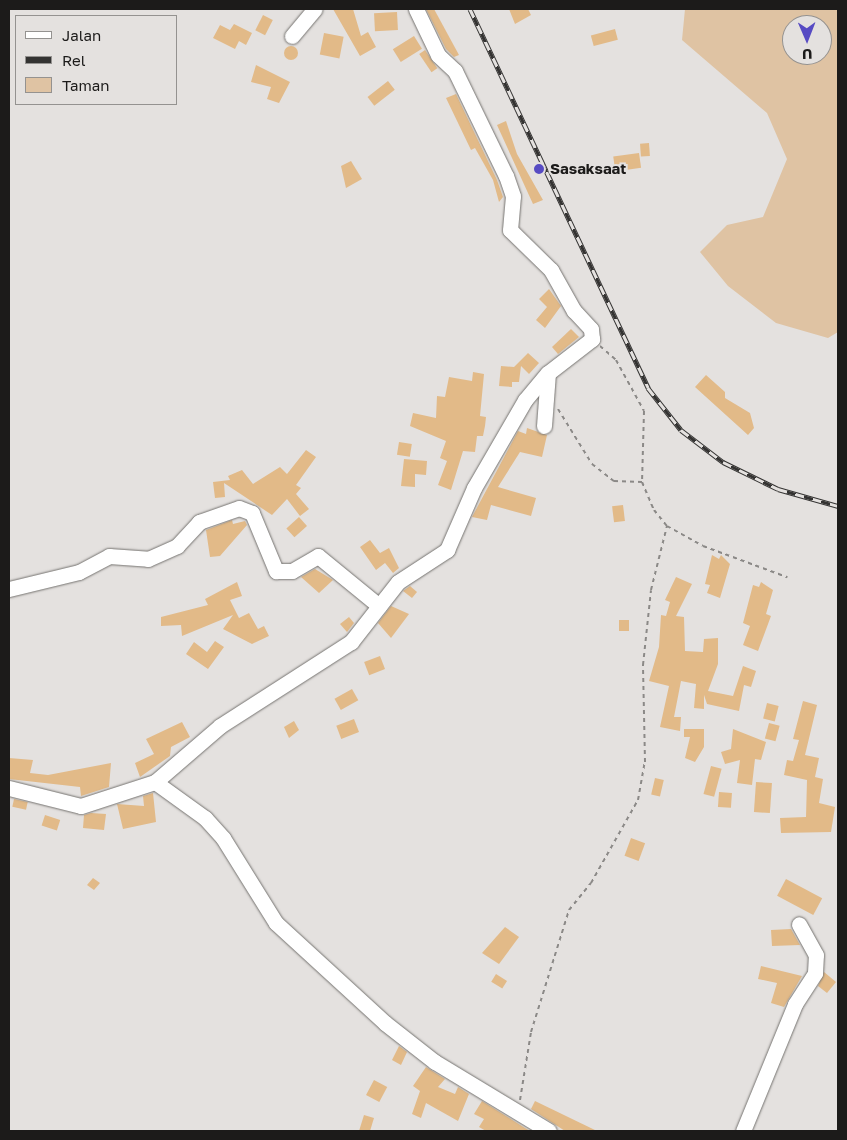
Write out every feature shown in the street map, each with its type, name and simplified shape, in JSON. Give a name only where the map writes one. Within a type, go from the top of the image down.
[{"type":"street","points":[[292,36],[315,9]]},
{"type":"street","points":[[9,788],[81,806],[155,782],[220,726],[351,642],[398,582],[447,550],[474,488],[526,400],[548,373],[592,339],[591,329],[574,311],[551,270],[510,230],[513,196],[506,176],[455,71],[438,55],[416,9]]},
{"type":"street","points":[[544,426],[548,373]]},
{"type":"street","points":[[9,589],[78,572],[109,556],[148,559],[177,546],[199,522],[239,508],[252,513],[276,571],[292,571],[318,556],[379,606]]},
{"type":"street","points":[[155,782],[205,818],[223,838],[268,914],[287,934],[435,1062],[549,1131]]},
{"type":"street","points":[[743,1131],[795,1004],[815,973],[816,955],[799,924]]},
{"type":"path","points":[[592,339],[616,360],[644,411],[642,482],[646,499],[667,526],[703,546],[787,577]]},
{"type":"path","points":[[547,396],[592,464],[614,481],[642,482]]},
{"type":"path","points":[[516,1110],[544,982],[569,910],[591,883],[638,800],[645,762],[643,665],[650,590],[667,526]]},
{"type":"green space","points":[[685,9],[838,9],[838,332],[828,338],[776,323],[728,286],[700,252],[727,225],[763,217],[787,159],[767,113],[682,40]]},
{"type":"building","points":[[333,9],[353,9],[361,36],[368,32],[376,47],[360,56]]},
{"type":"building","points":[[426,9],[434,9],[459,55],[454,57],[446,49]]},
{"type":"building","points":[[509,9],[528,9],[531,15],[515,24]]},
{"type":"building","points":[[397,12],[398,30],[375,31],[374,13]]},
{"type":"building","points":[[263,15],[273,20],[265,35],[255,30]]},
{"type":"building","points":[[234,24],[252,33],[246,45],[239,41],[235,49],[213,38],[220,25],[230,30]]},
{"type":"building","points":[[615,29],[618,40],[594,46],[591,35]]},
{"type":"building","points":[[324,33],[344,37],[339,58],[320,55]]},
{"type":"building","points":[[414,36],[422,49],[401,62],[393,49]]},
{"type":"building","points":[[288,46],[294,46],[298,53],[294,60],[288,60],[284,56],[284,50]]},
{"type":"building","points":[[425,50],[437,68],[431,72],[419,54]]},
{"type":"building","points":[[256,65],[290,82],[279,103],[267,99],[271,87],[251,82]]},
{"type":"building","points":[[388,81],[395,90],[374,106],[368,97]]},
{"type":"building","points":[[456,94],[497,180],[503,197],[499,202],[493,180],[475,148],[471,150],[446,98]]},
{"type":"building","name":"Sasaksaat","points":[[506,121],[517,154],[543,200],[533,204],[497,125]]},
{"type":"building","points":[[649,143],[650,156],[641,157],[640,144]]},
{"type":"building","points":[[639,153],[641,168],[615,171],[613,157]]},
{"type":"building","points":[[351,161],[362,179],[346,188],[341,166]]},
{"type":"building","points":[[549,289],[561,306],[545,328],[536,320],[547,307],[539,299]]},
{"type":"building","points":[[571,329],[579,337],[558,354],[552,347]]},
{"type":"building","points":[[528,353],[539,363],[529,374],[521,366],[519,382],[512,382],[512,387],[499,386],[501,366],[514,367]]},
{"type":"building","points":[[473,372],[484,374],[480,416],[486,417],[485,426],[483,436],[477,436],[475,452],[463,451],[451,490],[438,485],[447,461],[440,458],[446,441],[410,426],[413,413],[436,418],[437,396],[445,397],[449,377],[472,381]]},
{"type":"building","points":[[706,375],[725,392],[725,398],[750,413],[754,428],[748,435],[695,387]]},
{"type":"building","points":[[527,428],[547,435],[542,457],[520,452],[498,487],[536,498],[531,516],[491,505],[487,520],[472,517],[518,431],[526,434]]},
{"type":"building","points":[[399,442],[412,444],[410,457],[397,455]]},
{"type":"building","points":[[306,450],[316,457],[296,485],[301,488],[296,494],[309,509],[300,516],[287,499],[272,515],[224,483],[225,497],[215,498],[213,482],[230,480],[228,476],[242,470],[253,484],[280,467],[287,474]]},
{"type":"building","points":[[404,459],[427,461],[426,475],[415,474],[415,487],[401,486]]},
{"type":"building","points":[[623,505],[625,521],[614,522],[612,506]]},
{"type":"building","points":[[299,517],[307,526],[294,537],[286,528]]},
{"type":"building","points":[[232,520],[233,524],[245,521],[247,525],[220,556],[210,557],[206,530]]},
{"type":"building","points":[[370,540],[380,553],[389,548],[399,568],[393,573],[385,563],[376,570],[360,547]]},
{"type":"building","points":[[712,555],[719,559],[721,555],[730,564],[720,598],[707,593],[710,585],[705,584]]},
{"type":"building","points":[[315,569],[333,580],[319,593],[301,577]]},
{"type":"building","points":[[676,577],[692,584],[676,616],[684,617],[685,651],[703,652],[704,639],[718,638],[718,664],[708,691],[733,696],[743,666],[756,671],[751,687],[744,685],[739,711],[707,704],[704,695],[704,709],[694,708],[696,684],[681,681],[674,717],[681,717],[680,731],[660,727],[669,686],[649,681],[659,647],[661,615],[666,616],[670,602],[665,600]]},
{"type":"building","points":[[237,582],[242,596],[230,600],[239,618],[249,613],[258,629],[264,626],[269,636],[252,644],[223,629],[233,615],[182,636],[181,625],[161,626],[161,617],[208,605],[205,599]]},
{"type":"building","points":[[761,582],[773,590],[766,614],[771,616],[758,651],[743,645],[750,626],[743,623],[753,585],[759,587]]},
{"type":"building","points":[[410,586],[417,592],[412,598],[403,591]]},
{"type":"building","points":[[391,606],[409,614],[391,638],[378,623]]},
{"type":"building","points":[[349,617],[354,623],[347,632],[340,624]]},
{"type":"building","points":[[619,620],[629,620],[629,631],[619,631]]},
{"type":"building","points":[[215,641],[224,647],[208,669],[186,654],[194,642],[207,652]]},
{"type":"building","points":[[380,656],[385,669],[369,675],[364,662]]},
{"type":"building","points":[[352,689],[358,700],[341,710],[335,699]]},
{"type":"building","points":[[803,701],[817,705],[805,755],[819,758],[815,777],[823,779],[819,803],[835,807],[831,832],[781,833],[780,818],[806,817],[807,780],[784,775],[787,760],[793,761],[799,740],[793,739]]},
{"type":"building","points":[[767,703],[779,706],[775,721],[763,719]]},
{"type":"building","points":[[354,719],[359,732],[341,739],[336,726]]},
{"type":"building","points":[[294,721],[299,730],[289,738],[284,727]]},
{"type":"building","points":[[182,722],[190,737],[171,747],[170,756],[140,777],[135,763],[154,754],[146,739]]},
{"type":"building","points":[[769,723],[780,726],[775,741],[765,738]]},
{"type":"building","points":[[684,729],[704,729],[704,747],[695,762],[685,758],[690,737],[684,737]]},
{"type":"building","points":[[733,729],[766,742],[761,760],[755,759],[752,785],[737,783],[740,760],[725,764],[721,752],[731,749]]},
{"type":"building","points":[[9,758],[33,760],[30,773],[48,775],[111,763],[109,787],[81,796],[80,787],[9,779]]},
{"type":"building","points":[[711,766],[722,769],[714,797],[703,794]]},
{"type":"building","points":[[655,778],[664,780],[660,797],[651,795]]},
{"type":"building","points":[[756,782],[772,783],[770,813],[754,812]]},
{"type":"building","points":[[719,792],[732,793],[731,808],[718,807]]},
{"type":"building","points":[[153,793],[156,822],[123,829],[117,804],[144,806],[143,796]]},
{"type":"building","points":[[14,799],[28,802],[26,810],[12,807]]},
{"type":"building","points":[[91,813],[106,814],[104,830],[83,828],[84,815]]},
{"type":"building","points":[[45,815],[60,820],[57,830],[42,825]]},
{"type":"building","points":[[631,838],[645,843],[639,861],[625,856]]},
{"type":"building","points":[[93,878],[100,883],[94,890],[87,885]]},
{"type":"building","points":[[786,879],[822,898],[813,915],[777,896]]},
{"type":"building","points":[[505,927],[519,937],[499,964],[482,953]]},
{"type":"building","points":[[791,929],[800,945],[772,946],[771,930]]},
{"type":"building","points":[[761,966],[802,976],[784,1007],[771,1003],[777,983],[758,979]]},
{"type":"building","points":[[824,972],[836,982],[827,993],[818,986]]},
{"type":"building","points":[[496,974],[507,981],[502,989],[491,982]]},
{"type":"building","points":[[399,1046],[407,1052],[401,1065],[392,1060]]},
{"type":"building","points":[[426,1067],[445,1079],[438,1087],[455,1094],[458,1087],[469,1094],[458,1121],[426,1103],[421,1118],[412,1114],[420,1091],[413,1086]]},
{"type":"building","points":[[374,1080],[387,1087],[379,1102],[366,1095]]},
{"type":"building","points":[[482,1101],[530,1131],[486,1131],[479,1127],[484,1119],[474,1114]]},
{"type":"building","points":[[535,1101],[597,1131],[565,1131],[531,1109]]},
{"type":"building","points":[[364,1115],[374,1118],[370,1131],[359,1131]]},
{"type":"railway","points":[[470,9],[648,388],[681,430],[723,462],[778,489],[838,506]]},
{"type":"place","name":"Sasaksaat","points":[[539,169]]}]
